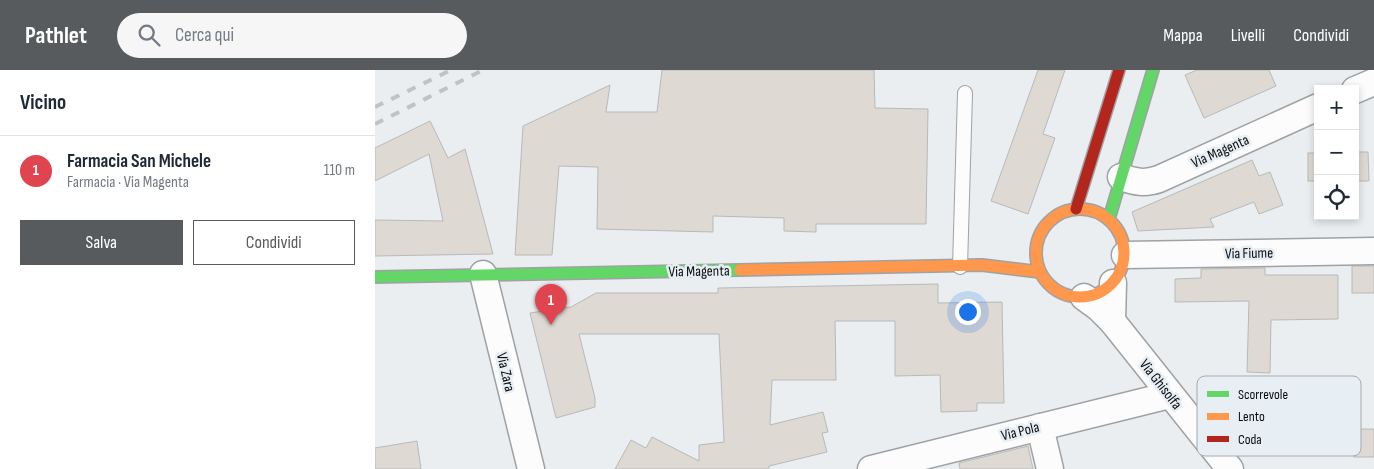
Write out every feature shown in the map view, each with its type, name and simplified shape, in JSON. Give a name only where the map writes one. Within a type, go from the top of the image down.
[{"type":"street","points":[[1076,209],[1119,70]]},
{"type":"street","points":[[1109,219],[1153,70]]},
{"type":"street","points":[[1359,88],[1374,82]]},
{"type":"street","name":"Via Magenta","points":[[1121,177],[1135,182],[1147,183],[1159,179],[1314,109]]},
{"type":"street","points":[[1076,209],[1100,213],[1109,219],[1123,241],[1125,255],[1123,266],[1113,283],[1091,296],[1074,297],[1058,291],[1047,282],[1040,272],[1032,250],[1045,227],[1057,215],[1076,209]]},
{"type":"street","name":"Via Fiume","points":[[1125,255],[1374,251]]},
{"type":"street","name":"Via Magenta","points":[[375,277],[960,267],[982,265],[1009,257]]},
{"type":"street","name":"Via Magenta","points":[[982,265],[1040,272]]},
{"type":"street","name":"Via Zara","points":[[483,274],[531,469]]},
{"type":"street","name":"Via Magenta","points":[[375,288],[417,276]]},
{"type":"street","points":[[1112,321],[1113,283]]},
{"type":"street","name":"Via Ghisolfa","points":[[1084,297],[1112,321],[1197,428]]},
{"type":"street","name":"Via Pola","points":[[877,468],[1170,395]]},
{"type":"street","points":[[1040,426],[1050,469]]},
{"type":"street","name":"Via Ghisolfa","points":[[1219,456],[1230,469]]},
{"type":"lane","points":[[960,267],[965,93]]},
{"type":"building","points":[[662,70],[874,70],[875,108],[928,109],[926,224],[816,224],[816,232],[784,231],[784,218],[713,216],[713,232],[597,229],[598,167],[559,166],[552,255],[515,255],[523,126],[610,85],[606,112],[657,112]]},
{"type":"building","points":[[1038,70],[1065,70],[1043,134],[1055,138],[1028,214],[991,201]]},
{"type":"building","points":[[1197,70],[1269,70],[1276,86],[1204,118],[1185,75]]},
{"type":"building","points":[[430,121],[448,158],[465,149],[493,254],[375,256],[375,220],[443,221],[429,154],[375,181],[375,148]]},
{"type":"building","points":[[1359,152],[1368,152],[1369,181],[1359,181]]},
{"type":"building","points":[[1308,153],[1314,153],[1314,181],[1308,181]]},
{"type":"building","points":[[1252,160],[1259,176],[1270,172],[1283,205],[1259,214],[1254,202],[1210,219],[1214,227],[1138,231],[1132,212]]},
{"type":"building","points":[[1352,266],[1374,266],[1374,293],[1352,293]]},
{"type":"building","points":[[1265,268],[1265,275],[1338,275],[1338,319],[1271,320],[1270,373],[1247,372],[1249,301],[1175,302],[1175,279],[1201,278],[1201,269]]},
{"type":"building","points":[[938,284],[938,303],[1002,302],[1004,403],[977,403],[977,411],[941,412],[940,375],[895,376],[895,321],[835,321],[836,380],[772,380],[770,425],[823,412],[828,432],[822,433],[827,452],[769,466],[769,469],[615,469],[631,440],[646,448],[652,437],[699,461],[699,445],[724,442],[719,334],[579,334],[595,398],[595,407],[556,418],[530,313],[571,307],[596,293],[718,293],[718,288]]},
{"type":"building","points":[[1361,429],[1374,429],[1374,457],[1354,457],[1361,456]]},
{"type":"building","points":[[417,441],[421,469],[375,469],[375,448]]},
{"type":"building","points":[[1028,446],[1033,469],[960,469],[959,463]]},
{"type":"railway","points":[[375,107],[451,70]]},
{"type":"railway","points":[[375,124],[483,70]]},
{"type":"traffic: fast","points":[[1109,219],[1153,70]]},
{"type":"traffic: fast","points":[[375,277],[740,270]]},
{"type":"traffic: slow","points":[[1080,209],[1097,212],[1111,222],[1121,236],[1124,253],[1121,270],[1111,284],[1097,294],[1080,297],[1063,294],[1049,284],[1039,270],[1036,253],[1039,236],[1049,222],[1063,212],[1080,209]]},
{"type":"traffic: slow","points":[[740,270],[982,265],[1040,272]]},
{"type":"traffic: jam","points":[[1076,209],[1119,70]]},
{"type":"place","name":"Farmacia San Michele","points":[[551,325]]}]
